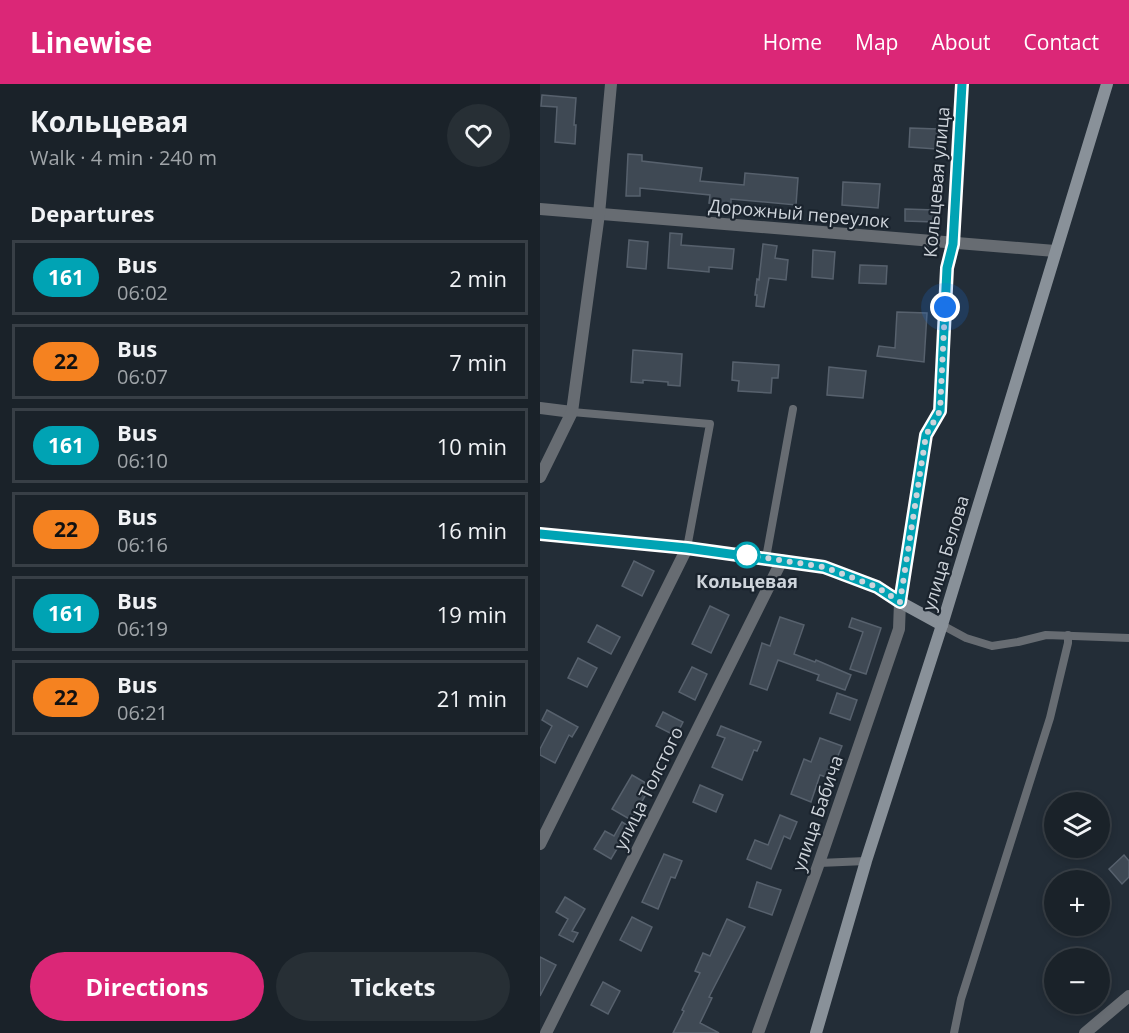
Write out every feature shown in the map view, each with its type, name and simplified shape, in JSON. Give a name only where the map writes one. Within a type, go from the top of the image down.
[{"type":"main road","name":"улица Белова","points":[[816,1033],[866,861],[942,625],[1107,84]]},
{"type":"main road","points":[[540,534],[687,548],[824,567],[877,587],[942,625]]},
{"type":"street","points":[[540,477],[572,412],[599,214],[611,84]]},
{"type":"street","name":"Кольцевая улица","points":[[943,345],[947,268],[953,244],[962,84]]},
{"type":"street","name":"Дорожный переулок","points":[[540,209],[1055,251]]},
{"type":"street","points":[[540,408],[572,412]]},
{"type":"street","points":[[540,844],[687,548]]},
{"type":"street","name":"улица Толстого","points":[[546,1033],[782,560]]},
{"type":"street","name":"улица Бабича","points":[[758,1033],[899,629],[900,602]]},
{"type":"street","points":[[1085,1033],[1129,996]]},
{"type":"lane","name":"Кольцевая улица","points":[[900,602],[926,435],[940,411],[943,345]]},
{"type":"lane","points":[[766,558],[793,409]]},
{"type":"lane","points":[[572,412],[710,424],[687,548]]},
{"type":"lane","points":[[942,625],[966,638],[992,646],[1046,635],[1129,638]]},
{"type":"lane","points":[[954,1033],[961,999],[1050,718],[1068,635]]},
{"type":"lane","points":[[819,863],[866,861]]},
{"type":"building","points":[[542,95],[576,98],[575,144],[555,142],[557,107],[541,106]]},
{"type":"building","points":[[910,128],[938,129],[936,149],[909,147]]},
{"type":"building","points":[[628,154],[642,155],[642,161],[702,168],[700,181],[744,185],[745,173],[798,178],[796,205],[731,199],[731,205],[709,203],[710,195],[640,188],[640,196],[626,196]]},
{"type":"building","points":[[843,182],[880,184],[878,208],[842,205]]},
{"type":"building","points":[[905,209],[935,210],[934,222],[905,221]]},
{"type":"building","points":[[670,233],[682,234],[681,245],[734,249],[732,269],[709,267],[709,272],[668,268]]},
{"type":"building","points":[[629,240],[648,242],[646,269],[627,267]]},
{"type":"building","points":[[763,244],[777,246],[775,258],[788,260],[786,280],[769,278],[764,307],[756,306],[757,295],[755,295]]},
{"type":"building","points":[[813,250],[835,252],[833,279],[812,277]]},
{"type":"building","points":[[860,265],[887,266],[886,284],[859,283]]},
{"type":"building","points":[[897,312],[927,313],[924,362],[877,356],[879,346],[895,348]]},
{"type":"building","points":[[633,350],[682,354],[680,386],[668,385],[668,382],[643,380],[643,383],[631,382]]},
{"type":"building","points":[[733,362],[779,365],[778,378],[772,378],[771,393],[738,391],[739,381],[732,380]]},
{"type":"building","points":[[829,367],[866,371],[863,398],[827,395]]},
{"type":"building","points":[[634,561],[654,571],[642,596],[622,586]]},
{"type":"building","points":[[710,606],[729,615],[711,653],[692,644]]},
{"type":"building","points":[[780,617],[804,625],[794,654],[815,662],[816,660],[851,675],[845,690],[817,680],[819,675],[778,660],[767,690],[750,684],[762,643],[770,646]]},
{"type":"building","points":[[852,618],[881,628],[866,674],[850,669],[863,632],[849,627]]},
{"type":"building","points":[[597,625],[620,637],[611,654],[588,642]]},
{"type":"building","points":[[578,658],[597,668],[587,687],[568,678]]},
{"type":"building","points":[[692,667],[707,674],[695,700],[679,692]]},
{"type":"building","points":[[837,693],[857,700],[850,720],[830,713]]},
{"type":"building","points":[[547,710],[578,727],[572,737],[569,735],[555,763],[540,755],[540,749],[552,726],[542,720]]},
{"type":"building","points":[[663,712],[683,722],[676,736],[656,726]]},
{"type":"building","points":[[721,726],[761,742],[757,751],[754,750],[742,780],[712,767],[725,738],[717,735]]},
{"type":"building","points":[[820,738],[842,746],[829,778],[820,775],[811,802],[791,794],[804,759],[811,762]]},
{"type":"building","points":[[632,775],[651,786],[631,820],[612,809]]},
{"type":"building","points":[[700,785],[723,795],[716,812],[693,802]]},
{"type":"building","points":[[780,815],[797,822],[790,839],[784,836],[771,869],[747,859],[755,840],[768,845]]},
{"type":"building","points":[[622,822],[630,827],[611,859],[594,849],[605,831],[614,836]]},
{"type":"building","points":[[664,854],[682,861],[675,878],[671,877],[658,909],[642,902]]},
{"type":"building","points":[[1124,855],[1129,861],[1129,877],[1122,884],[1109,869]]},
{"type":"building","points":[[757,882],[781,890],[772,915],[749,907]]},
{"type":"building","points":[[565,897],[585,909],[572,931],[578,933],[573,942],[559,935],[568,919],[556,912]]},
{"type":"building","points":[[632,917],[652,927],[641,951],[620,940]]},
{"type":"building","points":[[727,919],[745,927],[709,997],[712,998],[700,1023],[719,1033],[673,1033],[700,973],[695,971],[703,953],[710,956]]},
{"type":"building","points":[[540,957],[556,965],[540,996]]},
{"type":"building","points":[[603,982],[620,991],[608,1014],[591,1005]]},
{"type":"bus line","name":"161","points":[[540,534],[687,548],[824,567],[877,587],[900,602],[926,435],[940,411],[947,268],[953,244],[962,84]]},
{"type":"place","name":"Кольцевая","points":[[747,555]]},
{"type":"route","points":[[747,555],[824,567],[877,587],[900,602],[926,435],[940,411],[945,307]]}]
